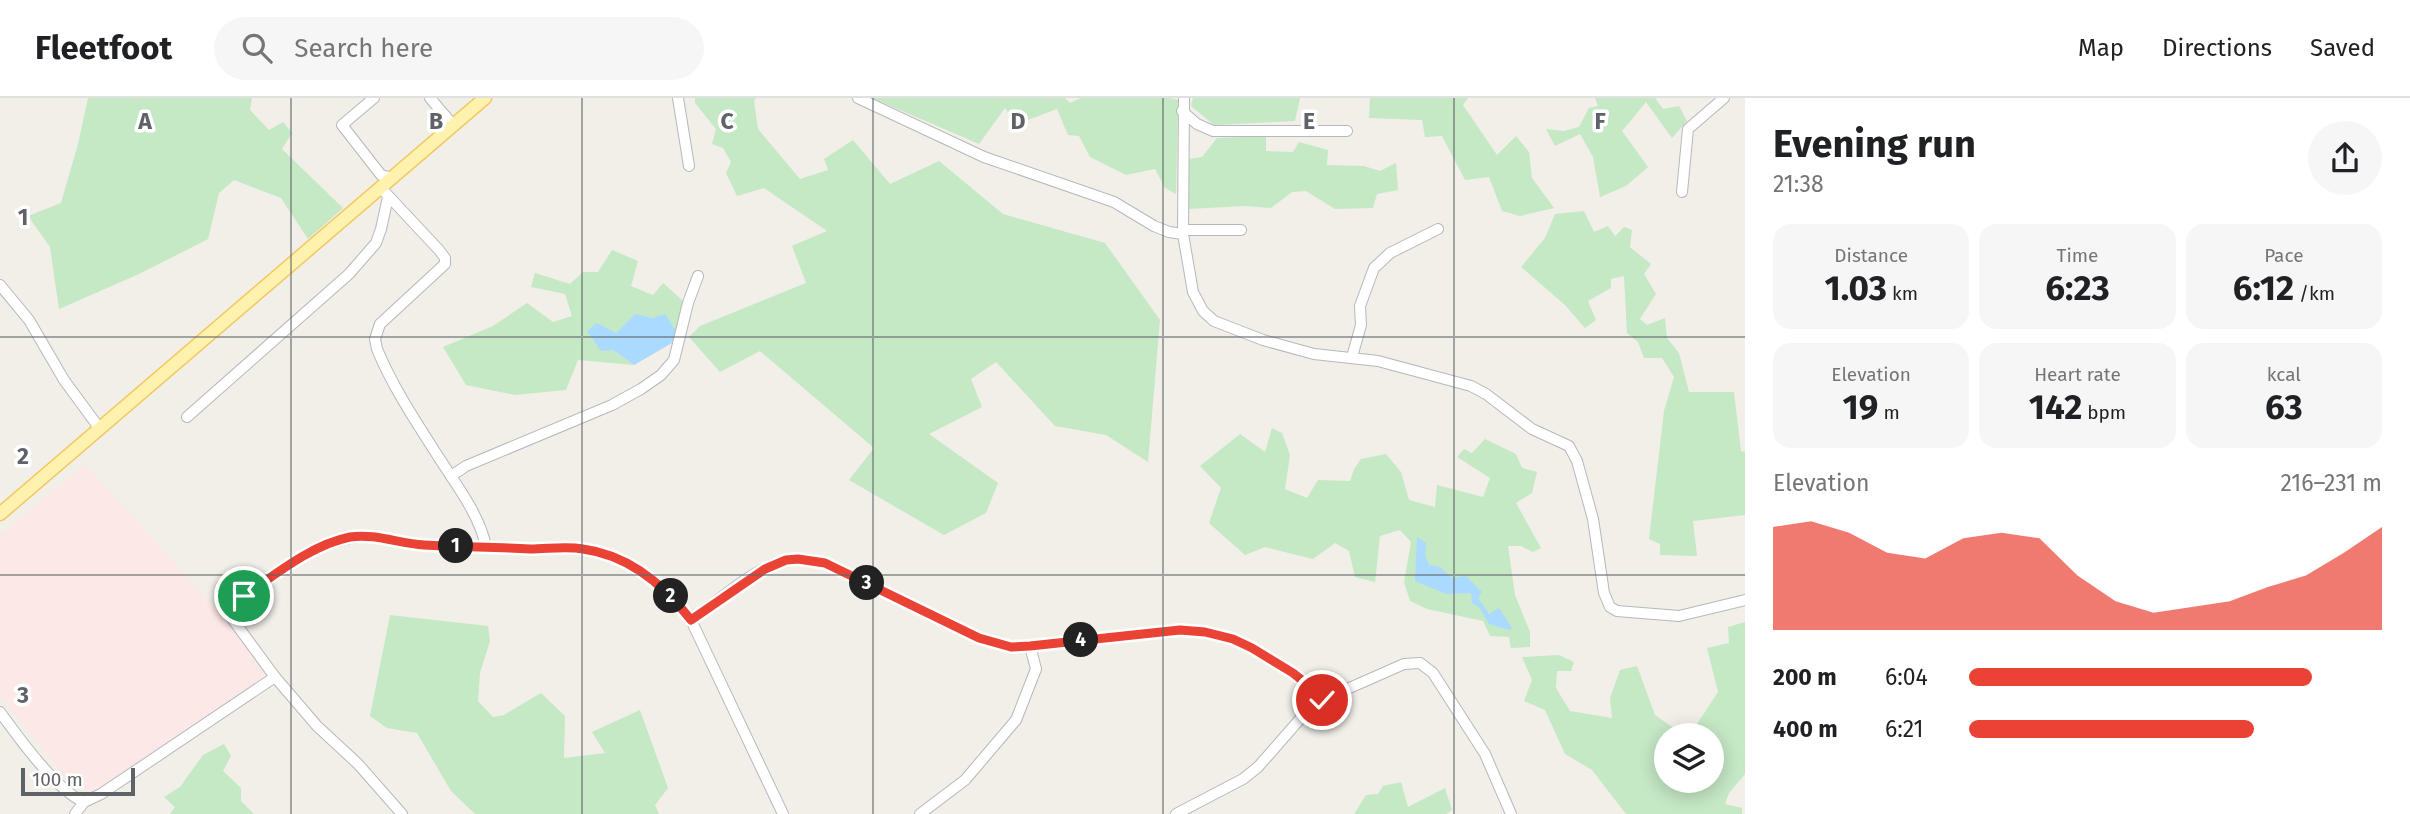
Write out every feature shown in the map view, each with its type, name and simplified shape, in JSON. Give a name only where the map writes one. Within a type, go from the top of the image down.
[{"type":"main road","points":[[0,514],[384,193],[393,178],[485,98]]},
{"type":"street","points":[[373,98],[342,125],[381,175],[393,178]]},
{"type":"street","points":[[430,98],[453,125]]},
{"type":"street","points":[[678,98],[689,166]]},
{"type":"street","points":[[858,98],[984,157],[1114,202],[1169,232],[1241,230]]},
{"type":"street","points":[[1184,98],[1183,232],[1193,292],[1203,311],[1214,321],[1263,340],[1314,354],[1378,361],[1471,386],[1486,394],[1532,429],[1569,446],[1577,461],[1586,493],[1604,593],[1610,607],[1616,611],[1679,616],[1745,600]]},
{"type":"street","points":[[1682,192],[1688,129],[1724,98]]},
{"type":"street","points":[[1182,111],[1197,124],[1213,131],[1347,131]]},
{"type":"street","points":[[187,417],[349,274],[376,243],[381,229],[384,193]]},
{"type":"street","points":[[384,193],[439,250],[445,258],[445,264],[380,324],[375,339],[377,349],[416,423],[478,523],[486,546]]},
{"type":"street","points":[[1352,357],[1361,325],[1360,306],[1374,268],[1390,253],[1438,229]]},
{"type":"street","points":[[451,476],[466,466],[612,405],[661,375],[669,367],[676,353],[688,303],[698,276]]},
{"type":"street","points":[[0,285],[29,320],[64,380],[100,429]]},
{"type":"street","points":[[402,814],[358,764],[330,740],[275,677],[231,617],[232,609],[244,596],[290,564],[330,543],[353,537],[374,537],[419,545],[580,548],[607,555],[650,577],[680,605],[691,620],[783,814]]},
{"type":"street","points":[[691,620],[765,569],[786,560],[798,559],[825,563],[979,638],[1011,647],[1180,630],[1205,632],[1233,639],[1293,673],[1322,700]]},
{"type":"street","points":[[920,814],[965,780],[1016,720],[1036,669],[1030,646]]},
{"type":"street","points":[[1176,814],[1243,779],[1258,767],[1307,711],[1322,700],[1404,664],[1420,663],[1433,673],[1485,754],[1511,814]]},
{"type":"street","points":[[75,814],[85,802],[101,794],[275,677]]},
{"type":"street","points":[[0,712],[4,725],[53,777],[71,794],[85,802]]},
{"type":"shaded area","points":[[85,465],[216,608],[268,671],[262,678],[93,792],[73,787],[0,696],[0,535]]},
{"type":"green space","points":[[88,98],[252,98],[250,110],[269,130],[283,122],[292,133],[282,149],[343,208],[308,239],[281,198],[234,180],[219,193],[208,239],[139,274],[59,309],[50,247],[28,216],[61,203]]},
{"type":"green space","points":[[695,98],[757,98],[754,100],[758,129],[800,179],[828,170],[824,159],[853,140],[890,184],[939,161],[1003,214],[1105,243],[1160,320],[1148,462],[1106,435],[1055,426],[996,362],[971,379],[982,407],[929,434],[998,483],[986,513],[944,535],[849,480],[874,448],[760,351],[720,372],[689,337],[700,326],[806,283],[792,246],[827,231],[764,188],[737,196],[726,173],[731,162],[723,148],[712,144],[716,129],[695,103]]},
{"type":"green space","points":[[872,98],[1065,98],[1070,103],[1081,98],[1178,100],[1176,194],[1165,188],[1155,169],[1126,175],[1090,157],[1079,136],[1068,135],[1057,109],[1017,124],[1005,108],[979,144]]},
{"type":"green space","points":[[1193,98],[1300,98],[1295,121],[1214,125],[1191,106]]},
{"type":"green space","points":[[1370,98],[1468,98],[1463,105],[1497,155],[1516,136],[1529,152],[1532,178],[1554,208],[1520,216],[1502,211],[1489,177],[1465,180],[1442,136],[1425,137],[1422,120],[1369,118]]},
{"type":"green space","points":[[1595,98],[1655,98],[1663,109],[1679,106],[1687,121],[1672,138],[1646,102],[1622,131],[1648,167],[1626,186],[1600,197],[1593,157],[1580,134],[1555,146],[1546,129],[1564,131],[1579,127],[1589,108],[1598,106]]},
{"type":"green space","points":[[1266,136],[1266,151],[1293,152],[1299,142],[1328,150],[1327,165],[1364,166],[1380,171],[1396,163],[1398,190],[1377,194],[1373,208],[1335,209],[1306,191],[1292,192],[1271,208],[1244,206],[1188,209],[1188,159],[1202,157],[1217,138]]},
{"type":"green space","points":[[1584,211],[1594,232],[1608,226],[1615,236],[1624,227],[1632,230],[1630,247],[1651,264],[1644,274],[1656,294],[1640,319],[1647,325],[1665,318],[1667,338],[1679,353],[1689,392],[1734,392],[1741,451],[1745,452],[1745,515],[1693,521],[1697,556],[1660,555],[1660,544],[1649,539],[1664,411],[1674,377],[1662,358],[1644,358],[1638,342],[1627,333],[1624,276],[1611,279],[1611,288],[1588,301],[1596,320],[1585,328],[1565,305],[1521,267],[1545,238],[1555,214]]},
{"type":"green space","points":[[612,250],[638,261],[631,286],[653,295],[663,283],[683,301],[677,333],[664,315],[652,318],[635,315],[616,333],[613,350],[634,365],[578,360],[566,390],[515,395],[466,385],[443,347],[493,326],[527,303],[553,322],[572,316],[565,294],[531,287],[535,273],[570,284],[583,272],[598,272]]},
{"type":"green space","points":[[1272,428],[1282,433],[1290,455],[1285,489],[1307,498],[1318,480],[1350,481],[1361,459],[1386,454],[1401,472],[1409,500],[1435,507],[1437,485],[1483,497],[1490,478],[1457,457],[1464,449],[1472,453],[1485,439],[1516,454],[1522,468],[1537,472],[1532,493],[1516,503],[1541,548],[1533,552],[1521,546],[1508,546],[1515,595],[1530,632],[1530,647],[1511,648],[1509,637],[1490,636],[1483,621],[1427,609],[1410,601],[1404,582],[1411,542],[1400,530],[1380,536],[1375,582],[1355,577],[1349,551],[1335,543],[1313,559],[1265,547],[1245,555],[1209,523],[1221,488],[1200,466],[1240,434],[1265,452]]},
{"type":"green space","points":[[390,615],[488,626],[490,641],[480,673],[478,701],[493,717],[504,715],[541,693],[565,716],[564,758],[605,753],[592,732],[640,710],[668,788],[655,805],[659,814],[475,814],[451,791],[417,733],[387,728],[370,716]]},
{"type":"green space","points":[[1745,622],[1745,774],[1729,793],[1725,804],[1742,808],[1742,814],[1626,814],[1592,770],[1565,754],[1545,710],[1524,701],[1532,680],[1522,657],[1559,655],[1574,662],[1571,671],[1557,671],[1556,688],[1570,711],[1612,718],[1610,698],[1620,670],[1637,666],[1655,715],[1666,723],[1654,723],[1654,793],[1724,793],[1724,723],[1698,723],[1718,692],[1707,648],[1729,643],[1728,627]]},
{"type":"green space","points":[[224,744],[231,756],[223,771],[241,788],[241,801],[254,814],[170,814],[175,807],[164,797],[180,787],[203,755]]},
{"type":"green space","points":[[1401,782],[1408,807],[1445,788],[1452,810],[1446,814],[1354,814],[1366,795],[1378,794],[1383,786]]},
{"type":"water","points":[[635,314],[652,318],[665,314],[677,333],[672,343],[634,365],[613,350],[601,351],[587,331],[597,323],[616,333]]},
{"type":"water","points":[[1417,537],[1426,543],[1425,555],[1429,565],[1440,567],[1452,578],[1466,576],[1482,592],[1478,598],[1489,614],[1499,608],[1512,628],[1509,630],[1489,624],[1479,607],[1472,603],[1471,593],[1446,594],[1415,581]]},
{"type":"route","points":[[244,596],[290,564],[330,543],[353,537],[374,537],[419,545],[580,548],[607,555],[650,577],[680,605],[691,620],[765,569],[786,560],[811,560],[825,563],[979,638],[1011,647],[1180,630],[1217,634],[1274,660],[1308,685],[1322,700]]}]
